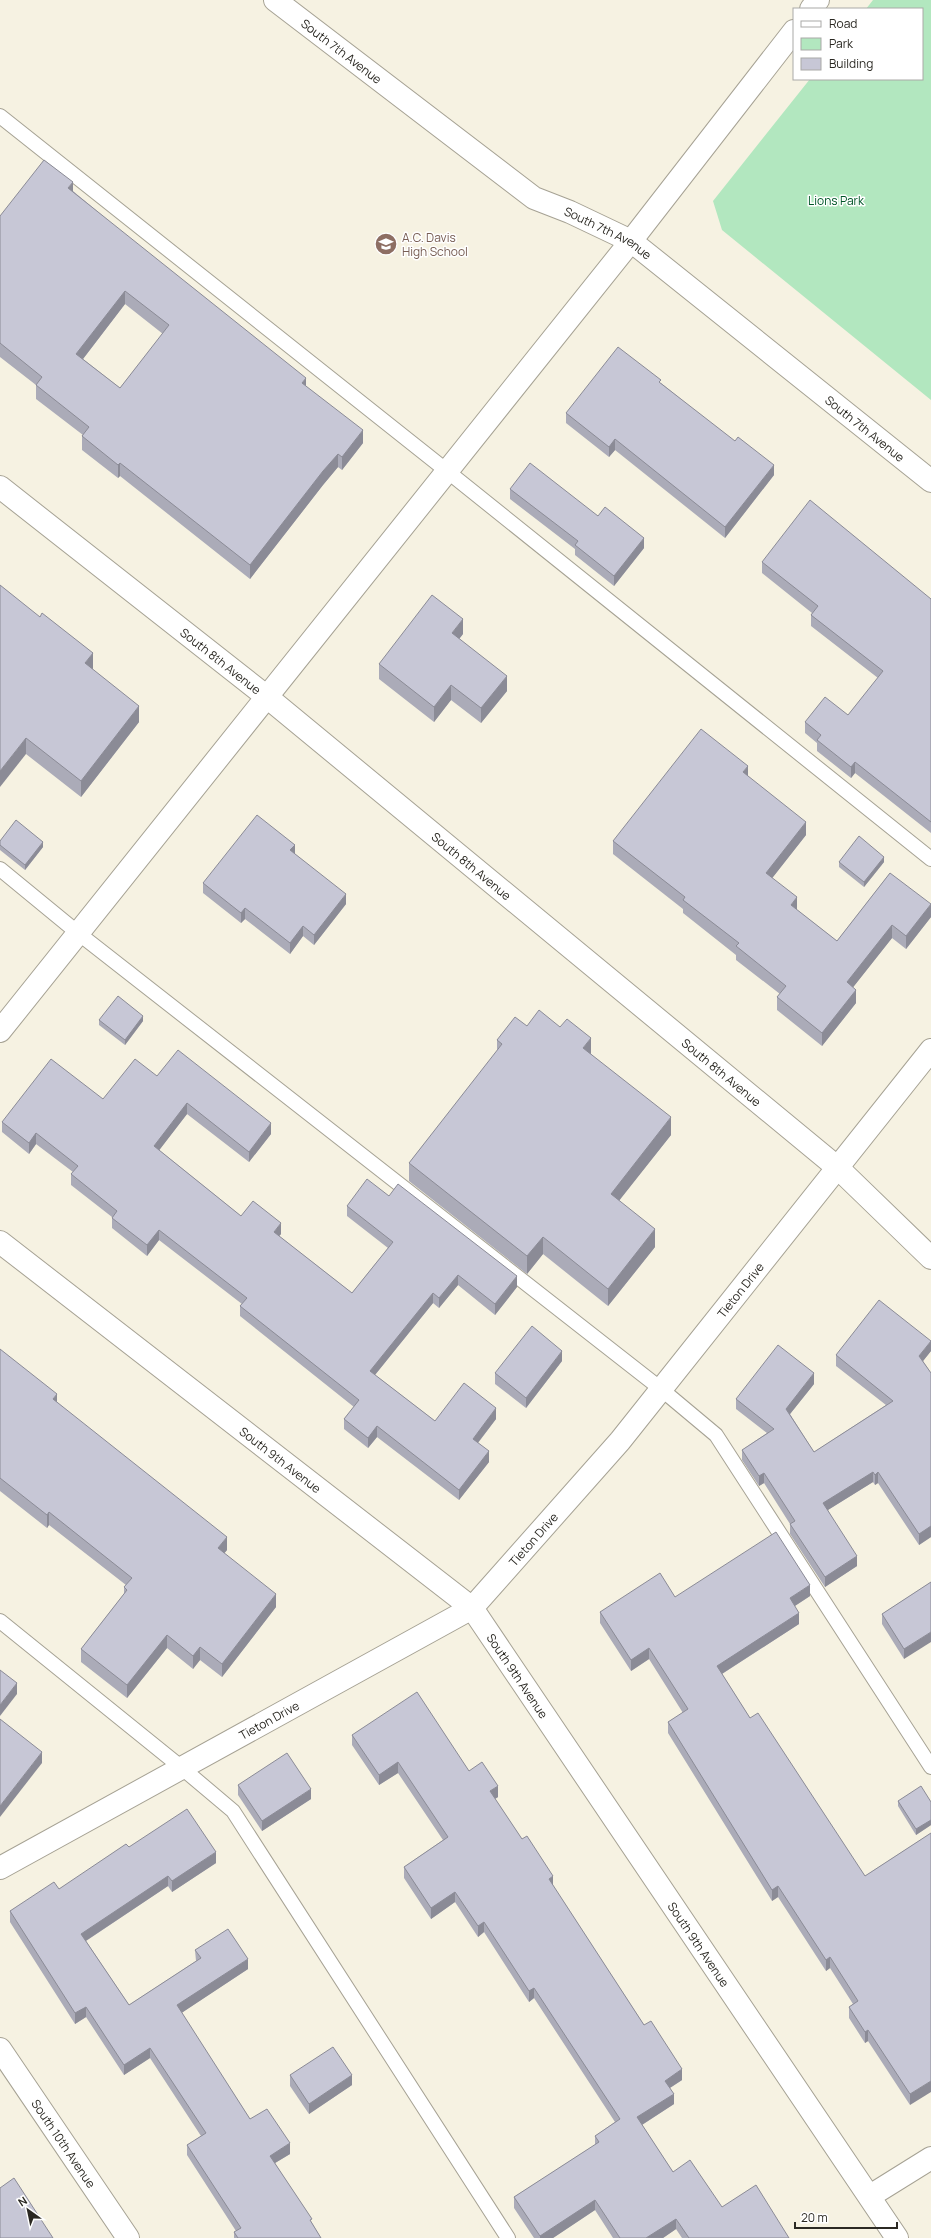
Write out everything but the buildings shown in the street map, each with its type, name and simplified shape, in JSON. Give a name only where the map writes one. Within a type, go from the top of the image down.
[{"type":"street","name":"South 7th Avenue","points":[[275,0],[534,198],[570,212],[631,241],[931,481]]},
{"type":"street","points":[[812,8],[818,0]]},
{"type":"street","points":[[0,1031],[631,241],[793,32]]},
{"type":"street","name":"South 8th Avenue","points":[[0,487],[266,697],[838,1168],[931,1258]]},
{"type":"street","name":"Tieton Drive","points":[[0,1868],[472,1608],[620,1441],[931,1050]]},
{"type":"street","name":"South 9th Avenue","points":[[0,1242],[472,1608],[897,2238]]},
{"type":"street","name":"South 10th Avenue","points":[[0,2049],[128,2238]]},
{"type":"street","points":[[870,2196],[931,2158]]},
{"type":"lane","points":[[0,116],[448,471],[931,859]]},
{"type":"lane","points":[[0,869],[78,933],[661,1388],[716,1435],[931,1767]]},
{"type":"lane","points":[[0,1621],[233,1811],[508,2238]]},
{"type":"green space","name":"Lions Park","points":[[873,0],[931,0],[931,400],[722,230],[713,201],[809,80],[923,80],[923,8],[867,8]]},
{"type":"place","name":"A.C. Davis High School","points":[[386,244]]}]
